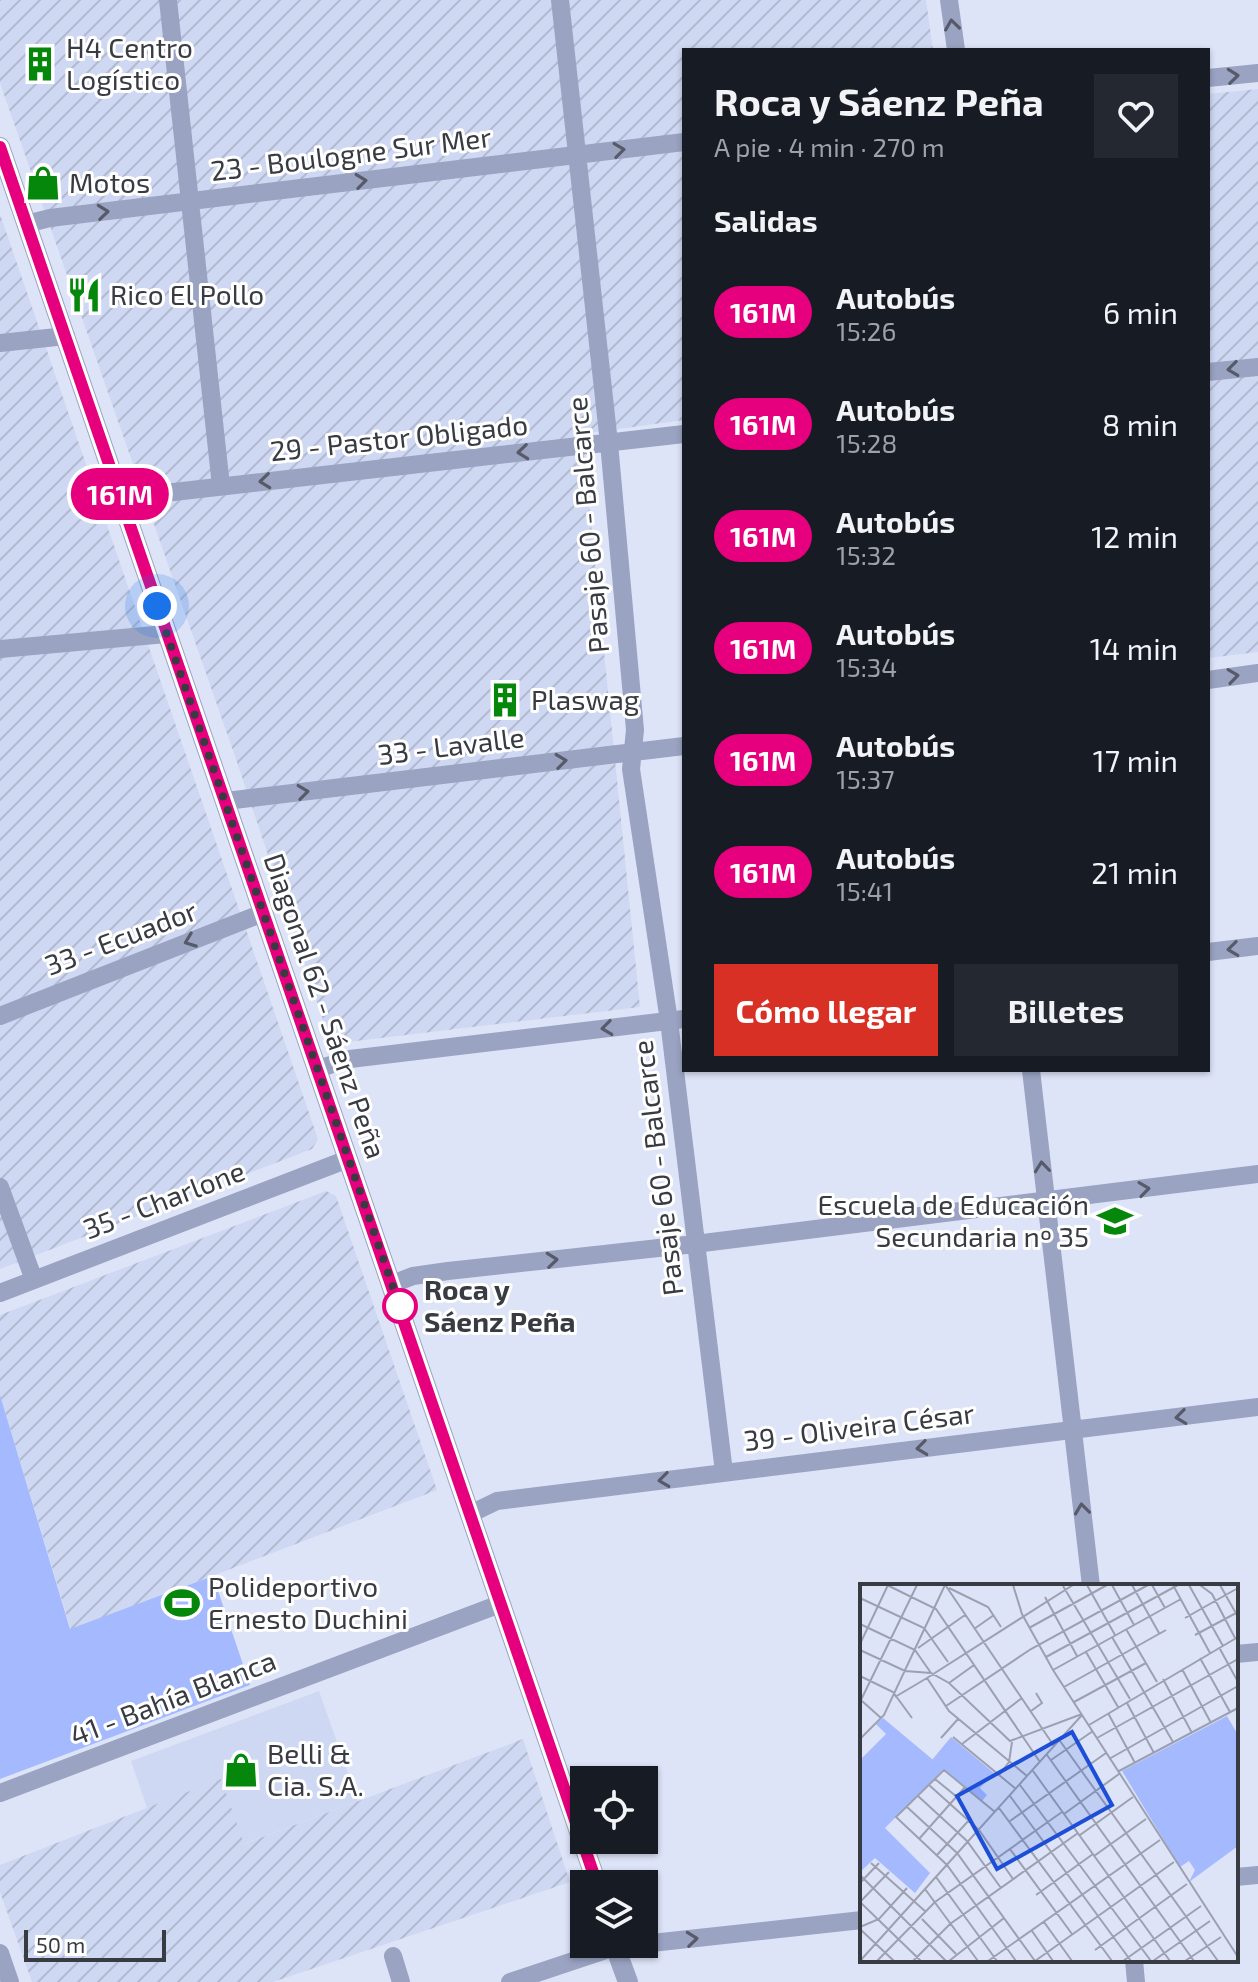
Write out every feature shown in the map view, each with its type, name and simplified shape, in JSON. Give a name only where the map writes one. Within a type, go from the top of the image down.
[{"type":"street","points":[[168,0],[221,486]]},
{"type":"street","name":"Pasaje 60 - Balcarce","points":[[560,0],[609,443],[635,730],[631,769],[676,1020],[695,1244],[724,1472]]},
{"type":"street","points":[[949,0],[956,48]]},
{"type":"street","points":[[1210,78],[1258,73]]},
{"type":"street","name":"23 - Boulogne Sur Mer","points":[[26,224],[50,218],[682,142]]},
{"type":"street","name":"Diagonal 62 - Sáenz Peña","points":[[0,147],[592,1870]]},
{"type":"street","points":[[0,343],[66,336]]},
{"type":"street","points":[[1210,372],[1258,367]]},
{"type":"street","name":"29 - Pastor Obligado","points":[[121,498],[682,434]]},
{"type":"street","points":[[0,649],[166,634]]},
{"type":"street","points":[[1210,680],[1258,673]]},
{"type":"street","name":"33 - Lavalle","points":[[226,801],[682,746]]},
{"type":"street","name":"33 - Ecuador","points":[[0,1016],[263,913]]},
{"type":"street","points":[[1210,952],[1258,946]]},
{"type":"street","points":[[317,1069],[350,1059],[676,1020]]},
{"type":"street","points":[[1031,1072],[1091,1584]]},
{"type":"street","name":"35 - Charlone","points":[[0,1293],[348,1159]]},
{"type":"street","points":[[392,1284],[425,1274],[1046,1202],[1258,1174]]},
{"type":"street","points":[[0,1187],[34,1280]]},
{"type":"street","name":"39 - Oliveira César","points":[[470,1514],[497,1501],[1258,1407]]},
{"type":"street","name":"41 - Bahía Blanca","points":[[0,1793],[500,1604]]},
{"type":"street","points":[[1238,1654],[1258,1652]]},
{"type":"street","points":[[1238,1877],[1258,1875]]},
{"type":"street","points":[[658,1941],[860,1920]]},
{"type":"street","points":[[0,1953],[10,1982]]},
{"type":"street","points":[[393,1956],[401,1982]]},
{"type":"street","points":[[510,1982],[579,1958]]},
{"type":"street","points":[[619,1958],[628,1982]]},
{"type":"street","points":[[1134,1962],[1136,1982]]},
{"type":"shaded area","points":[[0,0],[926,0],[933,48],[682,48],[682,420],[582,434],[640,1007],[331,1044],[238,765],[0,83]]},
{"type":"shaded area","points":[[1258,89],[1258,652],[1210,658],[1210,94]]},
{"type":"shaded area","points":[[0,214],[318,1139],[312,1149],[0,1269]]},
{"type":"shaded area","points":[[326,1191],[336,1196],[437,1490],[71,1630],[0,1395],[0,1315]]},
{"type":"shaded area","name":"Polideportivo Ernesto Duchini","points":[[0,1395],[70,1629],[213,1576],[250,1685],[0,1779]]},
{"type":"shaded area","name":"Belli & Cia. S.A.","points":[[319,1691],[358,1801],[243,1844],[221,1780],[147,1808],[131,1761]]},
{"type":"shaded area","points":[[523,1739],[570,1882],[273,1982],[32,1982],[0,1892],[0,1865],[221,1779],[244,1844]]},
{"type":"bus line","name":"161M","points":[[0,147],[592,1870]]},
{"type":"place","name":"H4 Centro Logístico","points":[[40,64]]},
{"type":"place","name":"Motos","points":[[43,183]]},
{"type":"place","name":"Rico El Pollo","points":[[84,295]]},
{"type":"place","name":"Plaswag","points":[[505,700]]},
{"type":"place","name":"Escuela de Educación Secundaria nº 35","points":[[1115,1221]]},
{"type":"place","name":"Roca y Sáenz Peña","points":[[400,1306]]},
{"type":"place","name":"Polideportivo Ernesto Duchini","points":[[182,1603]]},
{"type":"place","name":"Belli & Cia. S.A.","points":[[241,1770]]},
{"type":"route","points":[[157,606],[402,1313],[400,1306]]}]
